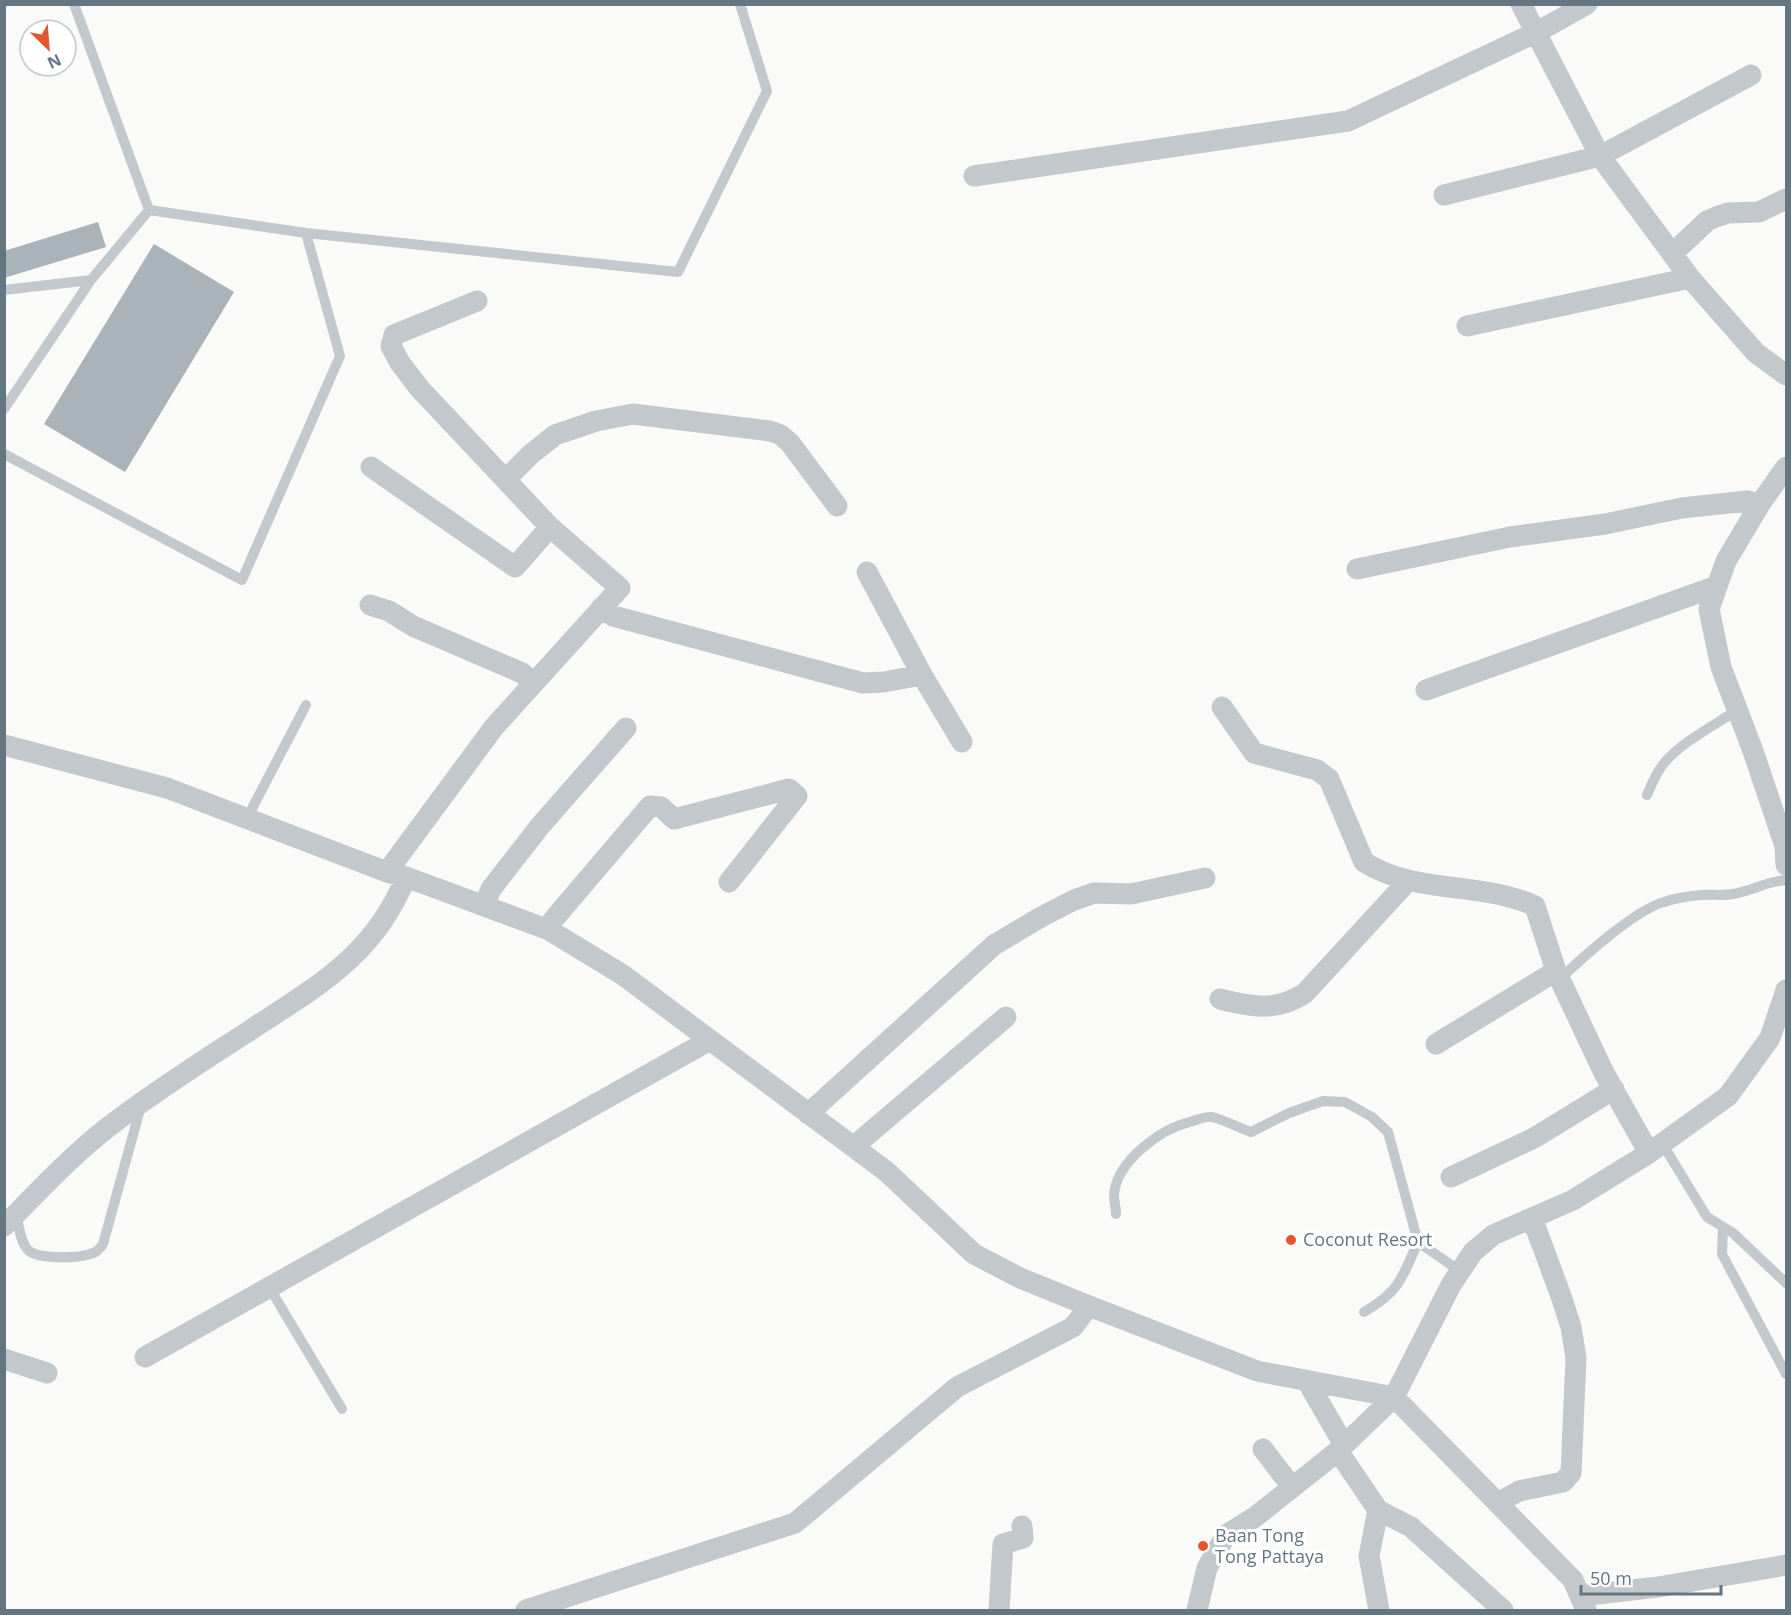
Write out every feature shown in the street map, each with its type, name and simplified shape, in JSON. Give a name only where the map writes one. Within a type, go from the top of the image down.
[{"type":"street","points":[[1521,4],[1600,156],[1690,278],[1756,352],[1786,375]]},
{"type":"street","points":[[974,176],[1348,121],[1537,32],[1587,4]]},
{"type":"street","points":[[1444,195],[1600,156],[1751,75]]},
{"type":"street","points":[[1672,254],[1707,221],[1728,213],[1759,212],[1786,199]]},
{"type":"street","points":[[1467,326],[1690,278]]},
{"type":"street","points":[[10,1220],[105,1129],[323,982],[362,948],[385,920],[396,874],[494,727],[620,588],[550,527],[420,389],[400,363],[391,346],[394,335],[477,301]]},
{"type":"street","points":[[506,479],[530,455],[555,435],[596,421],[633,414],[761,430],[781,435],[837,506]]},
{"type":"street","points":[[371,467],[515,567],[550,527]]},
{"type":"street","points":[[1786,467],[1760,504],[1726,561],[1709,609],[1720,667],[1785,846],[1786,865]]},
{"type":"street","points":[[1357,569],[1510,537],[1605,524],[1682,508],[1747,501],[1760,504]]},
{"type":"street","points":[[867,572],[922,675],[962,742]]},
{"type":"street","points":[[1426,690],[1717,586]]},
{"type":"street","points":[[370,604],[389,611],[413,626],[522,673],[534,682]]},
{"type":"street","points":[[601,608],[613,616],[863,683],[884,682],[922,675]]},
{"type":"street","points":[[1222,707],[1254,753],[1317,770],[1329,779],[1364,862],[1408,881],[1518,898],[1535,906],[1558,975],[1614,1089],[1656,1148]]},
{"type":"street","points":[[484,906],[491,889],[540,826],[626,728]]},
{"type":"street","points":[[4,745],[167,788],[549,930],[623,975],[887,1172],[974,1254],[1020,1278],[1257,1371],[1394,1397],[1573,1580],[1583,1604],[1658,1587],[1786,1565]]},
{"type":"street","points":[[549,930],[553,920],[650,806],[661,807],[674,819],[789,789],[797,796],[729,882]]},
{"type":"street","points":[[808,1113],[994,945],[1041,917],[1074,900],[1094,893],[1131,894],[1205,878]]},
{"type":"street","points":[[1220,999],[1241,1005],[1274,1007],[1291,1003],[1305,993],[1408,881]]},
{"type":"street","points":[[1436,1044],[1558,975]]},
{"type":"street","points":[[1197,1611],[1207,1568],[1227,1535],[1255,1517],[1341,1448],[1394,1397],[1450,1286],[1473,1252],[1493,1235],[1573,1200],[1656,1148],[1728,1096],[1770,1038],[1786,990]]},
{"type":"street","points":[[854,1147],[1006,1017]]},
{"type":"street","points":[[145,1357],[710,1040]]},
{"type":"street","points":[[1451,1177],[1534,1138],[1614,1089]]},
{"type":"street","points":[[1498,1503],[1519,1491],[1563,1482],[1571,1473],[1576,1358],[1561,1296],[1532,1218]]},
{"type":"street","points":[[526,1611],[795,1523],[957,1387],[1073,1327],[1089,1306]]},
{"type":"street","points":[[4,1359],[47,1373]]},
{"type":"street","points":[[1307,1381],[1341,1448],[1378,1510],[1411,1527],[1503,1611]]},
{"type":"street","points":[[1263,1449],[1292,1488]]},
{"type":"street","points":[[1378,1510],[1369,1556],[1379,1611]]},
{"type":"street","points":[[999,1611],[1003,1544],[1023,1539],[1022,1526]]},
{"type":"lane","points":[[74,4],[149,210]]},
{"type":"lane","points":[[149,210],[306,233],[678,272],[767,91],[740,4]]},
{"type":"lane","points":[[4,409],[91,280],[149,210]]},
{"type":"lane","points":[[4,454],[242,580],[340,356],[306,233]]},
{"type":"lane","points":[[4,290],[91,280]]},
{"type":"lane","points":[[247,818],[306,705]]},
{"type":"lane","points":[[1647,795],[1656,775],[1666,761],[1686,744],[1737,710]]},
{"type":"lane","points":[[1558,975],[1627,924],[1662,902],[1700,895],[1732,894],[1747,891],[1773,880],[1786,880]]},
{"type":"lane","points":[[1116,1214],[1114,1195],[1127,1164],[1159,1136],[1179,1125],[1210,1117],[1251,1132],[1289,1113],[1323,1101],[1346,1102],[1372,1118],[1388,1132],[1418,1242],[1398,1287],[1382,1302],[1364,1312]]},
{"type":"lane","points":[[10,1220],[26,1248],[33,1254],[44,1257],[84,1256],[98,1251],[103,1244],[141,1103]]},
{"type":"lane","points":[[1656,1148],[1707,1217],[1742,1240],[1786,1283]]},
{"type":"lane","points":[[1722,1227],[1722,1254],[1786,1374]]},
{"type":"lane","points":[[1418,1242],[1460,1271]]},
{"type":"lane","points":[[269,1287],[342,1409]]},
{"type":"building","points":[[98,222],[106,247],[4,278],[4,251]]},
{"type":"building","points":[[154,244],[234,292],[125,472],[44,424]]},
{"type":"place","name":"Coconut Resort","points":[[1291,1240]]},
{"type":"place","name":"Baan Tong Tong Pattaya","points":[[1203,1546]]}]
